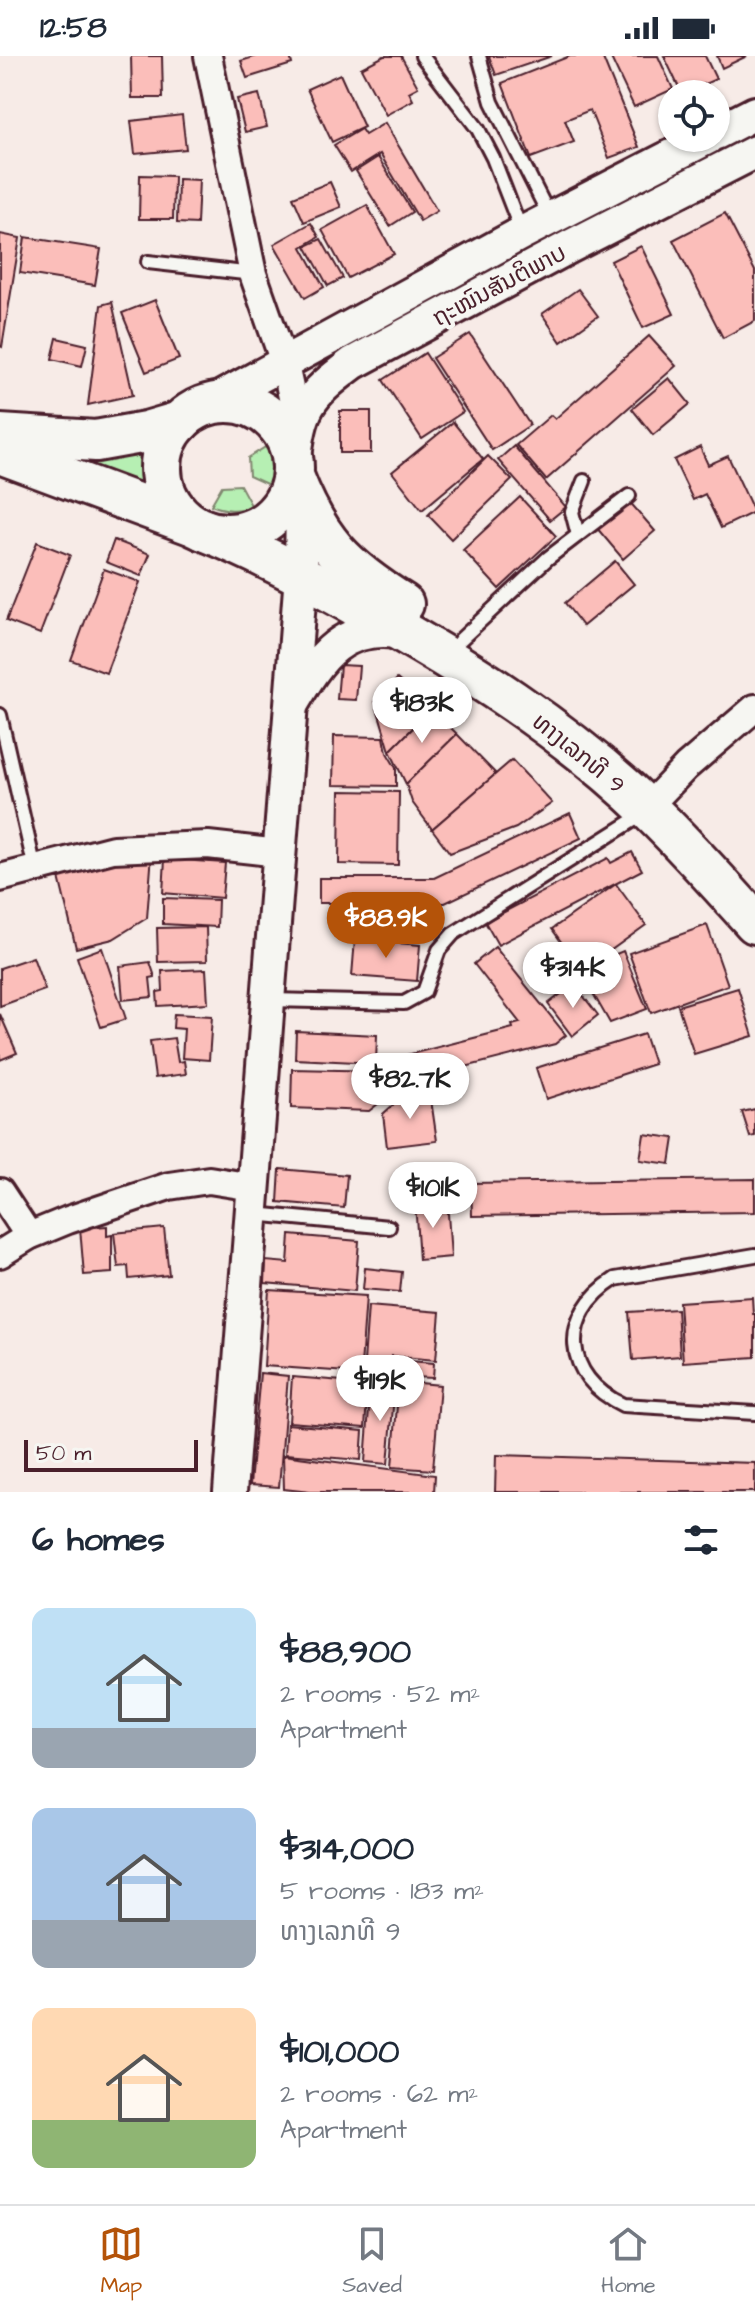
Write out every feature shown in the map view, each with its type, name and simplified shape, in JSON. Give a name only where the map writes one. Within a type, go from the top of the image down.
[{"type":"main road","name":"ທາງເລກທີ 9","points":[[0,435],[96,441],[146,432],[231,402],[254,407],[282,431],[322,535],[342,561],[368,582],[460,640],[571,743],[655,802],[755,891]]},
{"type":"main road","name":"ທາງເລກທີ 9","points":[[195,413],[173,431],[163,452],[162,476],[169,499],[176,509],[199,528],[228,535],[262,525],[272,518],[286,499],[297,466]]},
{"type":"main road","name":"ທາງເລກທີ 9","points":[[0,453],[245,546],[408,634],[496,676]]},
{"type":"main road","name":"ທາງເລກທີ 9","points":[[655,802],[755,923]]},
{"type":"street","points":[[208,56],[253,274],[285,365],[297,466],[301,575],[230,1492]]},
{"type":"street","points":[[730,126],[755,113]]},
{"type":"street","name":"ຖະໜົນສັນຕິພາບ","points":[[195,413],[522,233],[680,152]]},
{"type":"street","name":"ຖະໜົນສັນຕິພາບ","points":[[297,466],[307,406],[323,385],[353,363],[755,152]]},
{"type":"street","points":[[290,706],[311,671],[347,638],[381,629],[408,634]]},
{"type":"street","points":[[655,802],[686,767],[755,708]]},
{"type":"street","points":[[0,878],[113,849],[208,845],[279,853]]},
{"type":"street","points":[[0,1254],[29,1236],[68,1220],[169,1186],[209,1180],[252,1201]]},
{"type":"street","points":[[0,1192],[29,1236]]},
{"type":"lane","points":[[422,56],[478,129],[493,158],[522,233]]},
{"type":"lane","points":[[479,56],[492,102],[551,219]]},
{"type":"lane","points":[[148,262],[253,274]]},
{"type":"lane","points":[[578,535],[572,512],[584,481]]},
{"type":"lane","points":[[460,640],[548,558],[629,496]]},
{"type":"lane","points":[[0,715],[35,869]]},
{"type":"lane","points":[[267,1000],[404,1003],[424,992],[439,950],[453,934],[655,802]]},
{"type":"lane","points":[[252,1201],[389,1227]]},
{"type":"lane","points":[[755,1255],[615,1279],[599,1289],[586,1303],[577,1321],[574,1340],[578,1362],[588,1381],[604,1396],[623,1405],[755,1413]]},
{"type":"green space","points":[[267,446],[273,466],[271,486],[249,476],[248,458]]},
{"type":"green space","points":[[154,449],[152,480],[156,491],[44,455]]},
{"type":"green space","points":[[240,485],[252,507],[232,510],[211,505],[222,486]]},
{"type":"building","points":[[131,56],[162,56],[163,98],[132,98]]},
{"type":"building","points":[[257,56],[290,56],[292,64],[247,78],[241,61]]},
{"type":"building","points":[[384,56],[401,56],[418,87],[409,92],[413,100],[386,115],[361,68]]},
{"type":"building","points":[[489,56],[552,56],[496,75]]},
{"type":"building","points":[[570,56],[602,56],[639,147],[609,158],[590,110],[565,120],[574,142],[531,158],[502,83]]},
{"type":"building","points":[[610,56],[658,56],[669,80],[658,80],[658,96],[634,107]]},
{"type":"building","points":[[664,56],[705,56],[716,79],[714,80],[675,80]]},
{"type":"building","points":[[717,56],[747,56],[722,68]]},
{"type":"building","points":[[340,74],[364,127],[332,142],[307,89]]},
{"type":"building","points":[[259,94],[267,127],[245,132],[237,99]]},
{"type":"building","points":[[182,115],[186,149],[135,154],[131,121]]},
{"type":"building","points":[[385,123],[437,211],[420,221],[380,154],[351,172],[334,145],[361,129],[365,135]]},
{"type":"building","points":[[378,157],[412,212],[390,226],[356,171]]},
{"type":"building","points":[[140,175],[174,176],[173,219],[139,219]]},
{"type":"building","points":[[178,179],[199,180],[197,224],[177,223]]},
{"type":"building","points":[[330,182],[341,207],[304,222],[293,197]]},
{"type":"building","points":[[367,205],[394,254],[348,278],[322,230]]},
{"type":"building","points":[[725,213],[755,271],[755,321],[723,338],[673,240]]},
{"type":"building","points":[[311,223],[319,237],[302,247],[324,287],[305,298],[274,244]]},
{"type":"building","points":[[0,234],[20,238],[2,347],[0,346]]},
{"type":"building","points":[[25,237],[101,249],[95,285],[20,273]]},
{"type":"building","points":[[321,239],[343,278],[328,286],[306,246]]},
{"type":"building","points":[[641,246],[674,314],[643,328],[611,261]]},
{"type":"building","points":[[578,289],[598,316],[561,342],[542,314]]},
{"type":"building","points":[[155,300],[179,359],[146,372],[122,313]]},
{"type":"building","points":[[112,302],[133,395],[88,405],[101,305]]},
{"type":"building","points":[[470,334],[530,425],[492,450],[432,358]]},
{"type":"building","points":[[649,336],[676,366],[546,480],[516,445],[551,415],[555,419]]},
{"type":"building","points":[[57,338],[87,345],[82,366],[52,359]]},
{"type":"building","points":[[425,353],[463,412],[422,439],[383,380]]},
{"type":"building","points":[[669,378],[690,404],[653,435],[632,409]]},
{"type":"building","points":[[340,411],[371,411],[371,453],[340,453]]},
{"type":"building","points":[[453,422],[483,459],[422,510],[392,472]]},
{"type":"building","points":[[514,446],[566,507],[550,520],[498,460]]},
{"type":"building","points":[[700,447],[708,465],[728,456],[754,512],[721,528],[705,494],[693,500],[674,460]]},
{"type":"building","points":[[488,456],[512,480],[451,539],[428,515]]},
{"type":"building","points":[[520,497],[556,536],[499,589],[463,550]]},
{"type":"building","points":[[628,500],[655,531],[623,559],[596,527]]},
{"type":"building","points":[[114,540],[150,554],[141,576],[106,562]]},
{"type":"building","points":[[37,542],[70,555],[40,634],[6,621]]},
{"type":"building","points":[[615,561],[634,584],[583,626],[565,603]]},
{"type":"building","points":[[104,569],[140,582],[106,673],[71,660]]},
{"type":"building","points":[[340,665],[359,666],[356,700],[337,699]]},
{"type":"building","points":[[397,679],[432,709],[390,751],[375,701]]},
{"type":"building","points":[[432,709],[457,734],[406,784],[390,751]]},
{"type":"building","points":[[457,734],[496,774],[432,829],[412,802],[406,784]]},
{"type":"building","points":[[334,736],[384,737],[387,753],[396,768],[396,786],[333,785]]},
{"type":"building","points":[[512,760],[552,803],[516,828],[450,853],[432,829]]},
{"type":"building","points":[[340,791],[399,792],[398,865],[339,864]]},
{"type":"building","points":[[570,813],[581,838],[445,903],[319,903],[319,878],[434,878]]},
{"type":"building","points":[[632,852],[642,870],[498,945],[485,922],[608,858],[611,863]]},
{"type":"building","points":[[152,854],[147,918],[113,939],[76,948],[59,877]]},
{"type":"building","points":[[165,859],[225,863],[222,898],[163,893]]},
{"type":"building","points":[[616,884],[646,925],[582,971],[552,929]]},
{"type":"building","points":[[163,898],[218,900],[217,927],[163,924]]},
{"type":"building","points":[[707,925],[728,985],[651,1013],[629,953]]},
{"type":"building","points":[[206,927],[207,961],[158,962],[157,928]]},
{"type":"building","points":[[355,939],[420,945],[417,981],[352,976]]},
{"type":"building","points":[[495,947],[566,1035],[555,1044],[410,1081],[403,1056],[513,1028],[512,1025],[520,1023],[474,964]]},
{"type":"building","points":[[102,948],[126,1019],[101,1027],[77,957]]},
{"type":"building","points":[[623,951],[647,1009],[610,1023],[583,976],[599,961]]},
{"type":"building","points":[[33,957],[45,990],[0,1006],[0,968]]},
{"type":"building","points":[[150,962],[155,977],[150,978],[152,997],[123,1000],[120,966]]},
{"type":"building","points":[[206,969],[208,1003],[158,1006],[157,992],[163,991],[162,971]]},
{"type":"building","points":[[574,984],[598,1015],[572,1036],[548,1004]]},
{"type":"building","points":[[738,988],[753,1036],[694,1054],[678,1006]]},
{"type":"building","points":[[0,1014],[17,1053],[0,1060]]},
{"type":"building","points":[[174,1014],[212,1016],[209,1060],[182,1058],[184,1029],[173,1028]]},
{"type":"building","points":[[296,1031],[377,1035],[376,1063],[295,1059]]},
{"type":"building","points":[[644,1034],[654,1064],[546,1099],[536,1068]]},
{"type":"building","points":[[174,1038],[178,1062],[184,1061],[186,1074],[155,1078],[150,1041]]},
{"type":"building","points":[[292,1069],[384,1071],[383,1100],[369,1111],[291,1108]]},
{"type":"building","points":[[430,1093],[437,1141],[387,1147],[383,1114],[402,1097]]},
{"type":"building","points":[[755,1109],[755,1136],[750,1137],[742,1112]]},
{"type":"building","points":[[644,1134],[674,1138],[670,1164],[640,1160]]},
{"type":"building","points":[[280,1169],[347,1175],[344,1208],[278,1202]]},
{"type":"building","points":[[755,1179],[755,1212],[472,1216],[471,1183]]},
{"type":"building","points":[[447,1199],[451,1257],[419,1260],[415,1202]]},
{"type":"building","points":[[107,1226],[107,1236],[112,1235],[112,1273],[84,1275],[80,1228]]},
{"type":"building","points":[[164,1228],[169,1275],[129,1279],[128,1266],[118,1267],[114,1233]]},
{"type":"building","points":[[290,1235],[359,1241],[355,1291],[265,1283],[266,1261],[288,1263]]},
{"type":"building","points":[[365,1268],[402,1272],[400,1292],[363,1289]]},
{"type":"building","points":[[269,1290],[366,1296],[361,1366],[391,1368],[390,1375],[264,1366]]},
{"type":"building","points":[[752,1297],[755,1357],[683,1362],[679,1302]]},
{"type":"building","points":[[368,1306],[440,1312],[436,1360],[392,1356],[391,1365],[364,1362]]},
{"type":"building","points":[[677,1309],[680,1356],[633,1360],[629,1312]]},
{"type":"building","points":[[395,1360],[434,1363],[433,1378],[394,1376]]},
{"type":"building","points":[[260,1373],[288,1376],[279,1487],[250,1485]]},
{"type":"building","points":[[292,1377],[368,1383],[365,1428],[289,1422]]},
{"type":"building","points":[[399,1381],[440,1385],[433,1470],[392,1467]]},
{"type":"building","points":[[371,1382],[395,1384],[388,1464],[365,1462]]},
{"type":"building","points":[[287,1424],[363,1431],[361,1460],[285,1454]]},
{"type":"building","points":[[283,1455],[435,1475],[434,1492],[310,1492],[284,1489]]},
{"type":"building","points":[[496,1455],[755,1463],[755,1492],[495,1492]]}]
